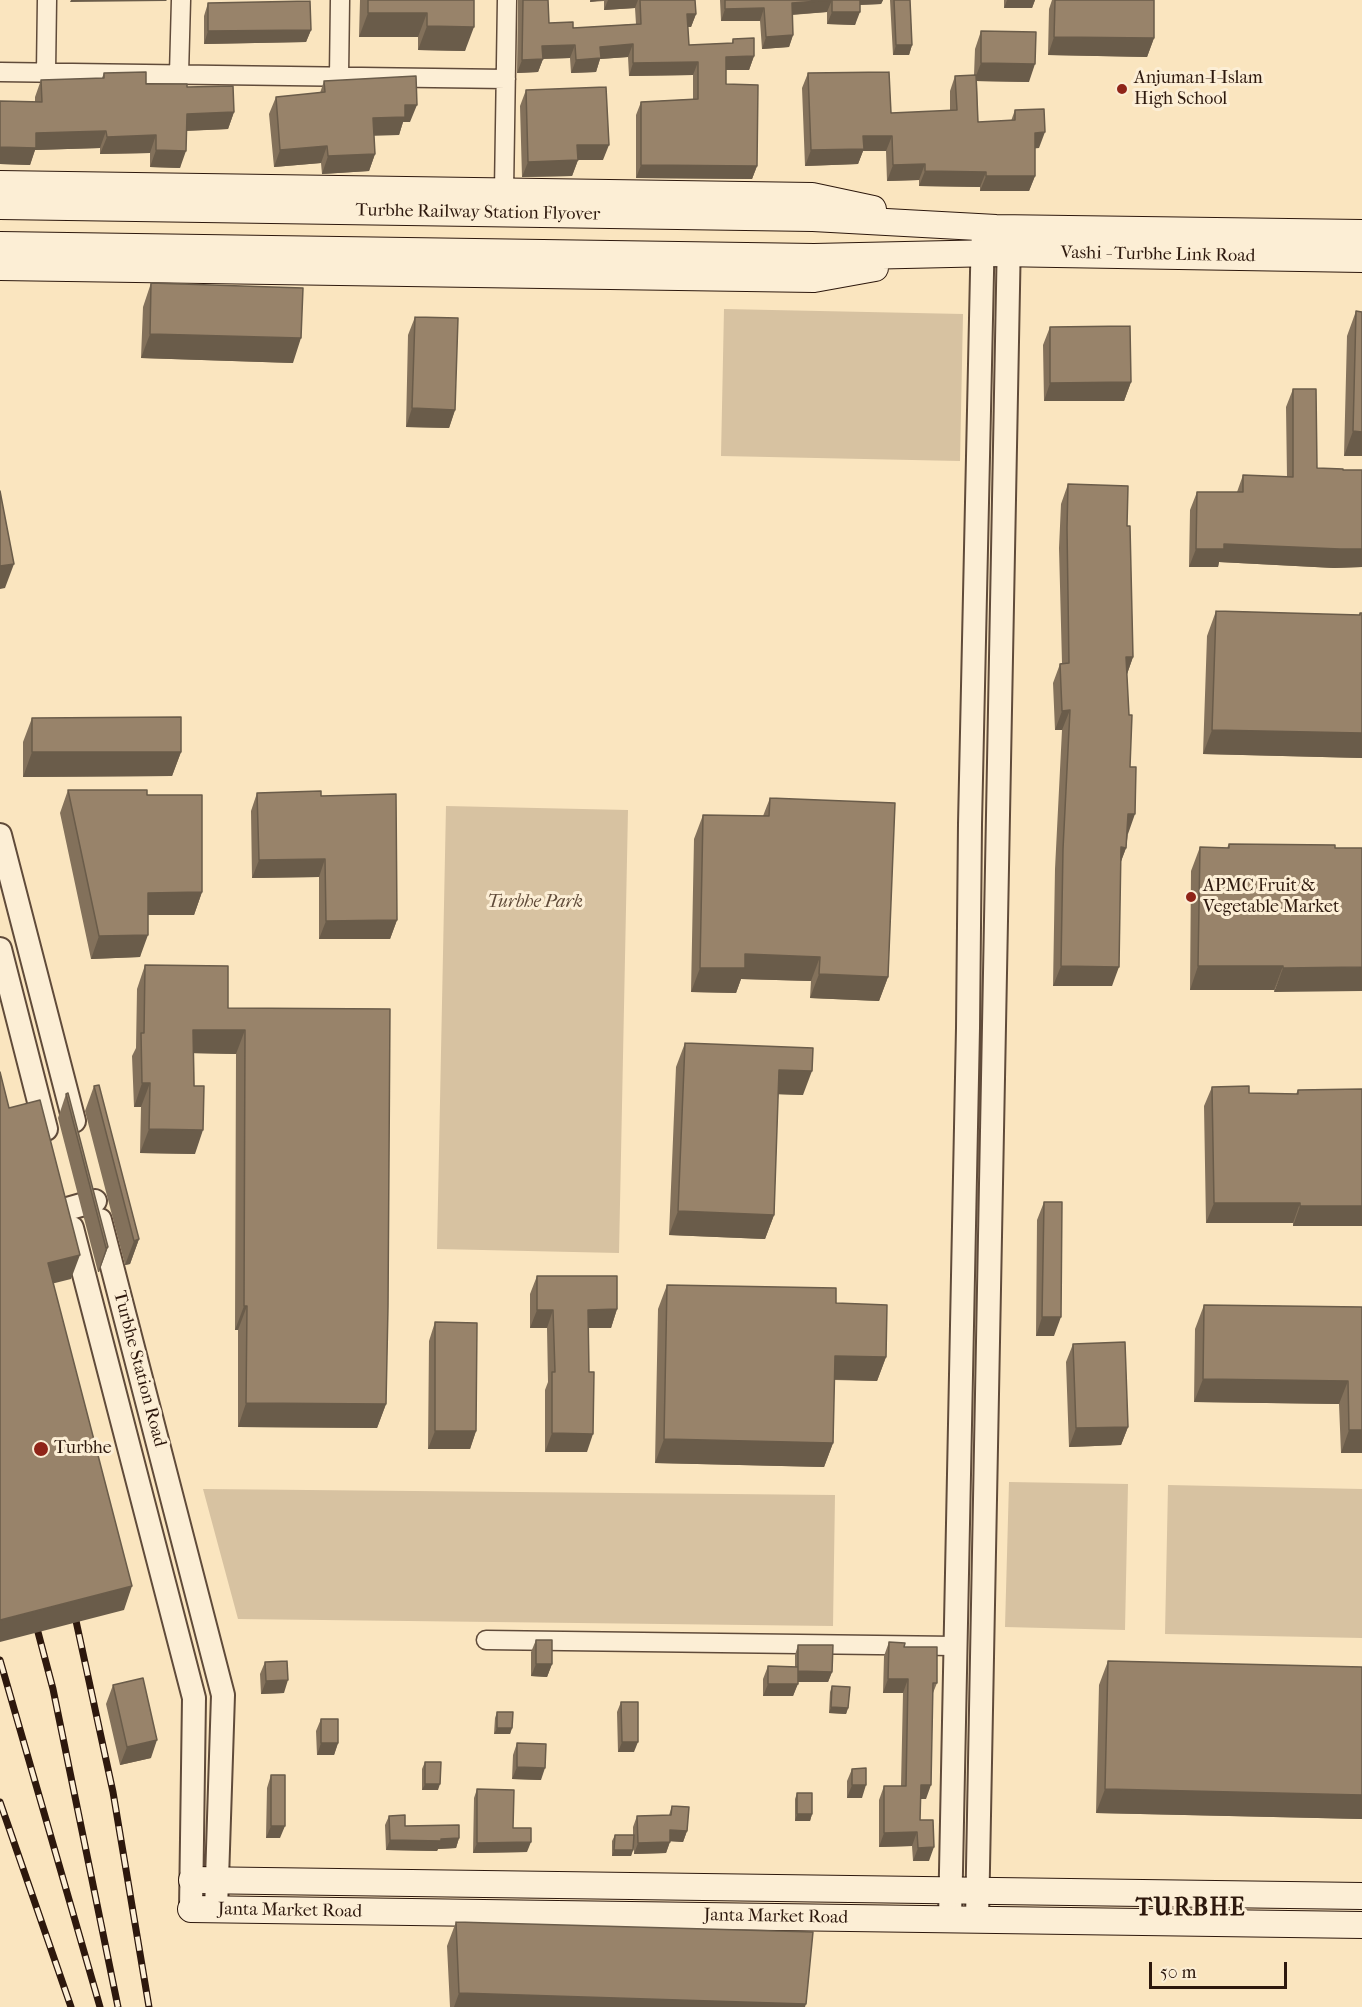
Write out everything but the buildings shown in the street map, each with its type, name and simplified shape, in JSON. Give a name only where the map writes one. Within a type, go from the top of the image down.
[{"type":"main road","points":[[0,184],[812,196],[955,226]]},
{"type":"main road","name":"Turbhe Railway Station Flyover","points":[[0,206],[813,218],[955,226]]},
{"type":"main road","name":"Vashi - Turbhe Link Road","points":[[955,226],[983,227],[1009,240],[1362,259]]},
{"type":"main road","name":"Vashi - Turbhe Link Road","points":[[955,254],[983,253],[1009,240],[1362,233]]},
{"type":"main road","points":[[0,245],[814,257],[955,254]]},
{"type":"main road","points":[[0,267],[814,279],[955,254]]},
{"type":"main road","name":"Janta Market Road","points":[[192,1880],[1362,1896]]},
{"type":"main road","name":"Janta Market Road","points":[[191,1910],[1362,1926]]},
{"type":"street","points":[[46,72],[47,0]]},
{"type":"street","points":[[179,74],[181,0]]},
{"type":"street","points":[[339,76],[340,0]]},
{"type":"street","points":[[504,191],[507,0]]},
{"type":"street","points":[[0,72],[506,79]]},
{"type":"street","points":[[950,1920],[983,227]]},
{"type":"street","points":[[977,1920],[1009,240]]},
{"type":"street","points":[[0,835],[10,914],[80,1143]]},
{"type":"street","points":[[0,949],[52,1152]]},
{"type":"street","name":"Turbhe Station Road","points":[[89,1178],[223,1695],[216,1910]]},
{"type":"street","name":"Turbhe Station Road","points":[[61,1186],[194,1698],[191,1910]]},
{"type":"street","points":[[67,1209],[95,1201]]},
{"type":"street","points":[[145,1508],[172,1499]]},
{"type":"street","points":[[486,1640],[955,1646]]},
{"type":"green space","points":[[724,309],[963,314],[960,461],[721,456]]},
{"type":"green space","name":"Turbhe Park","points":[[446,806],[628,810],[619,1253],[437,1249]]},
{"type":"green space","points":[[1009,1482],[1128,1484],[1125,1630],[1005,1627]]},
{"type":"green space","points":[[1168,1485],[1362,1489],[1362,1638],[1165,1634]]},
{"type":"green space","points":[[203,1489],[835,1495],[833,1626],[238,1619]]},
{"type":"railway","points":[[73,1607],[113,1792],[149,2007]]},
{"type":"railway","points":[[34,1617],[53,1689],[118,2007]]},
{"type":"railway","points":[[0,1660],[100,2007]]},
{"type":"railway","points":[[0,1802],[71,2007]]},
{"type":"place","name":"Anjuman-I-Islam High School","points":[[1122,89]]},
{"type":"place","name":"APMC Fruit & Vegetable Market","points":[[1191,897]]},
{"type":"place","name":"Turbhe","points":[[41,1449]]},
{"type":"district","name":"TURBHE","points":[[1191,1909]]}]
